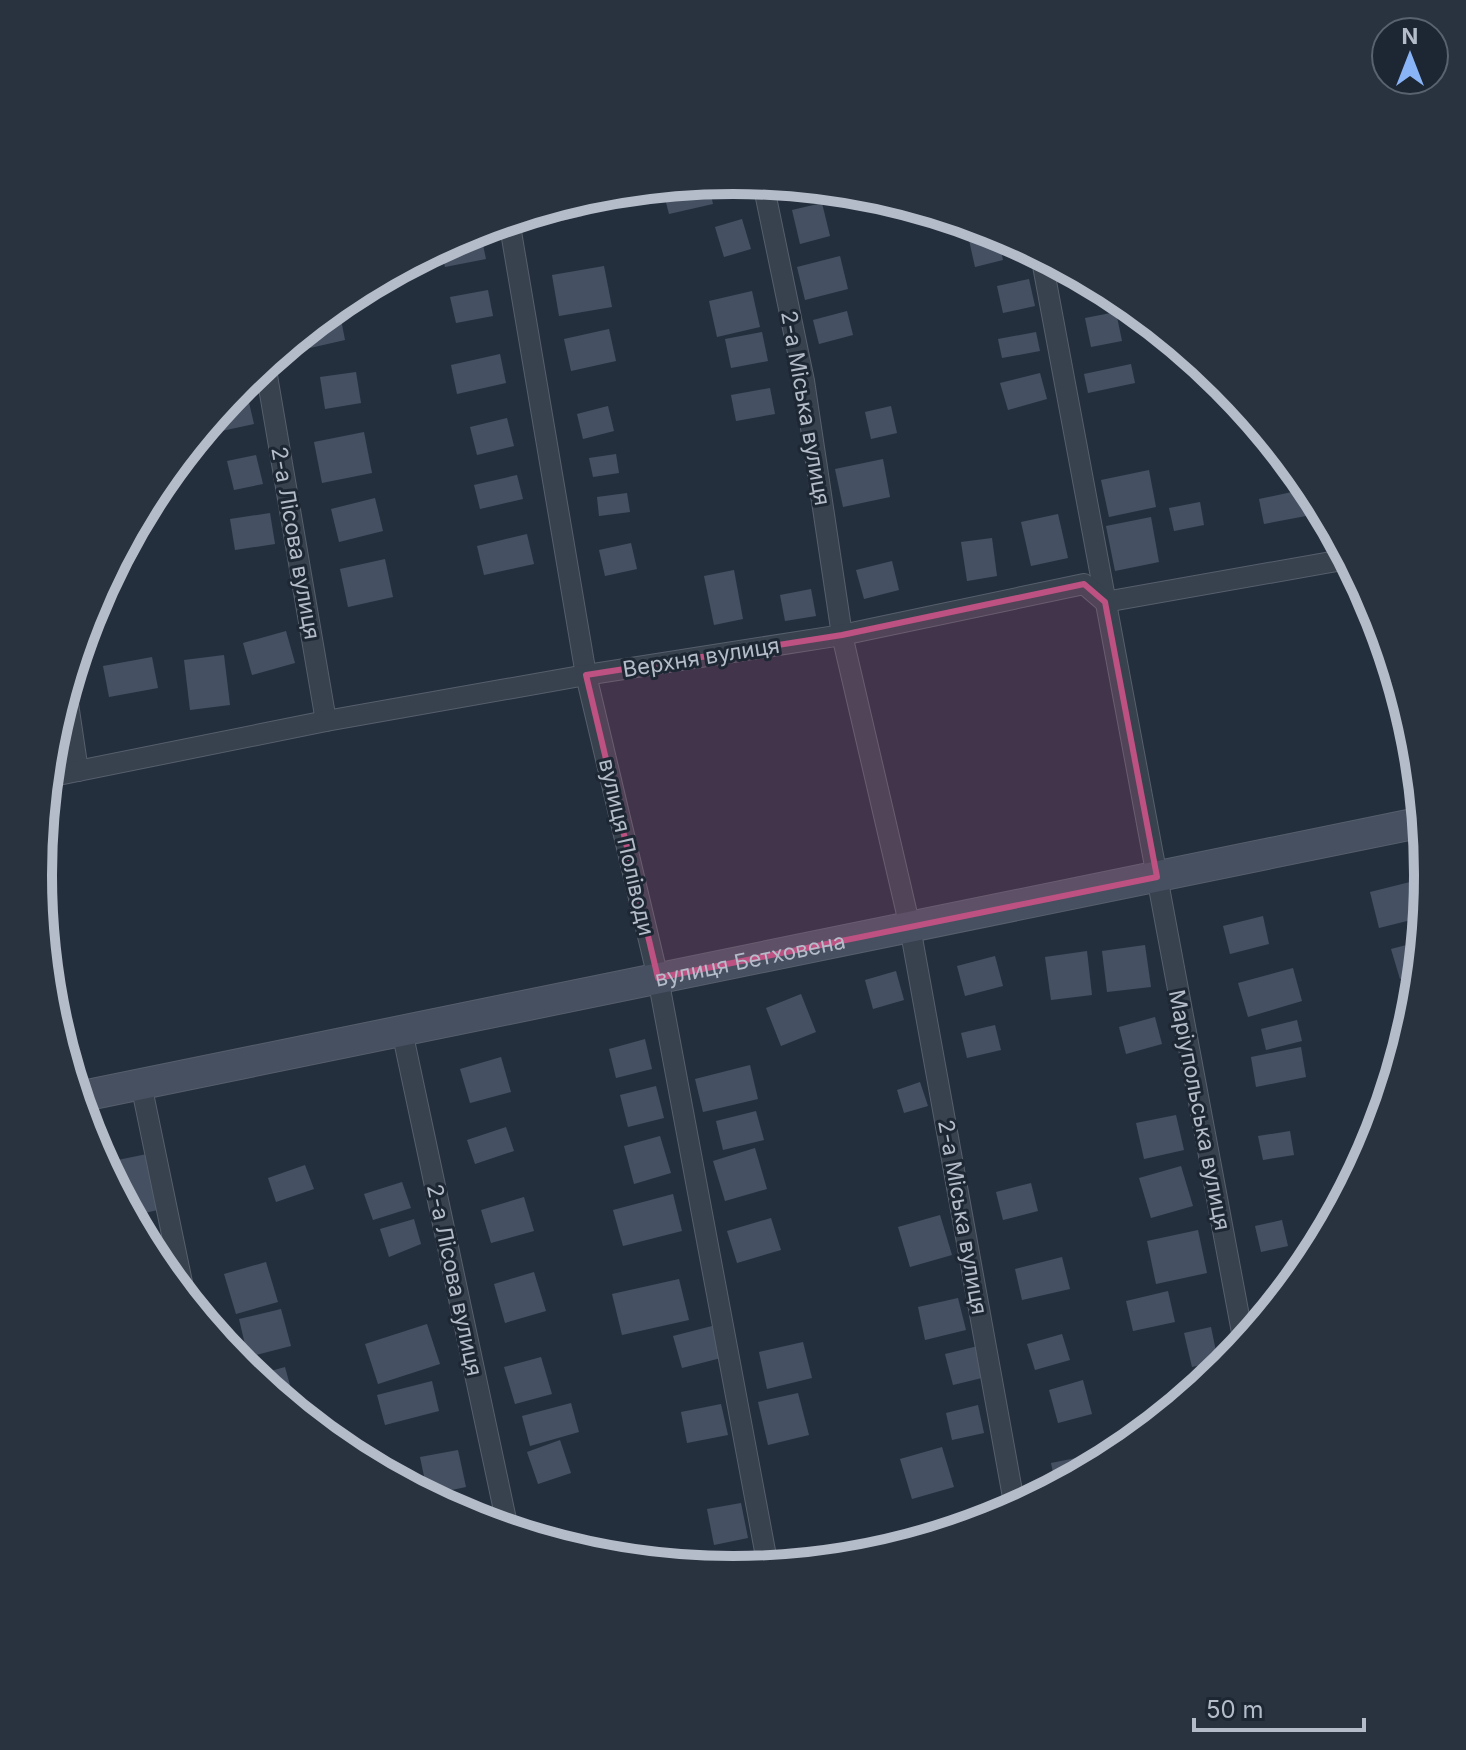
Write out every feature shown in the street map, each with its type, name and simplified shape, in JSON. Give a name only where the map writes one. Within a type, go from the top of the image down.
[{"type":"street","name":"2-а Міська вулиця","points":[[765,195],[804,381],[842,635],[910,927],[1013,1496]]},
{"type":"street","name":"вулиця Поліводи","points":[[511,231],[586,675],[658,978],[766,1555]]},
{"type":"street","points":[[1044,269],[1105,602],[1337,561]]},
{"type":"street","name":"2-а Лісова вулиця","points":[[267,378],[326,721]]},
{"type":"street","name":"Верхня вулиця","points":[[60,775],[326,721],[586,675],[842,635],[1084,584],[1105,602]]},
{"type":"street","name":"Маріупольська вулиця","points":[[1105,602],[1241,1328]]},
{"type":"street","points":[[70,719],[78,771]]},
{"type":"street","name":"вулиця Бетховена","points":[[88,1095],[1412,824]]},
{"type":"street","name":"2-а Лісова вулиця","points":[[402,1031],[505,1517]]},
{"type":"street","points":[[141,1084],[180,1271]]},
{"type":"highlighted area","points":[[1084,584],[1105,602],[1157,877],[658,978],[586,675],[842,635]]},
{"type":"building","points":[[711,194],[713,204],[669,214],[665,198]]},
{"type":"building","points":[[822,203],[830,236],[800,244],[792,210]]},
{"type":"building","points":[[582,211],[583,216],[552,223],[551,219]]},
{"type":"building","points":[[742,219],[751,249],[724,257],[715,227]]},
{"type":"building","points":[[968,236],[1001,249],[1003,260],[975,267]]},
{"type":"building","points":[[482,242],[486,259],[445,267],[443,259]]},
{"type":"building","points":[[840,256],[848,289],[805,300],[797,267]]},
{"type":"building","points":[[604,266],[612,307],[559,316],[552,275]]},
{"type":"building","points":[[1029,279],[1035,306],[1003,313],[997,286]]},
{"type":"building","points":[[488,290],[493,316],[456,323],[450,297]]},
{"type":"building","points":[[752,291],[760,327],[717,337],[709,301]]},
{"type":"building","points":[[847,311],[853,335],[819,344],[813,320]]},
{"type":"building","points":[[1115,312],[1122,341],[1091,347],[1085,318]]},
{"type":"building","points":[[341,319],[345,340],[310,348],[309,343]]},
{"type":"building","points":[[609,329],[616,361],[571,371],[564,339]]},
{"type":"building","points":[[762,332],[768,361],[731,368],[725,339]]},
{"type":"building","points":[[1036,332],[1040,351],[1002,358],[998,339]]},
{"type":"building","points":[[500,354],[506,383],[457,394],[451,365]]},
{"type":"building","points":[[1131,364],[1135,383],[1088,393],[1084,374]]},
{"type":"building","points":[[356,372],[361,403],[325,409],[320,377]]},
{"type":"building","points":[[1040,373],[1047,399],[1008,410],[1000,383]]},
{"type":"building","points":[[770,388],[775,414],[736,421],[731,395]]},
{"type":"building","points":[[248,397],[254,424],[217,432],[221,426]]},
{"type":"building","points":[[608,406],[614,431],[583,439],[577,414]]},
{"type":"building","points":[[891,406],[897,433],[871,439],[865,412]]},
{"type":"building","points":[[507,418],[514,446],[477,455],[470,427]]},
{"type":"building","points":[[364,432],[372,473],[322,483],[314,442]]},
{"type":"building","points":[[616,454],[619,473],[593,477],[589,458]]},
{"type":"building","points":[[256,455],[263,484],[234,490],[227,461]]},
{"type":"building","points":[[883,459],[890,497],[843,507],[835,469]]},
{"type":"building","points":[[1149,470],[1156,507],[1109,517],[1101,480]]},
{"type":"building","points":[[517,475],[523,499],[480,509],[474,485]]},
{"type":"building","points":[[1295,491],[1304,504],[1306,516],[1264,524],[1259,499]]},
{"type":"building","points":[[627,493],[630,512],[599,516],[597,497]]},
{"type":"building","points":[[375,498],[383,531],[339,542],[331,509]]},
{"type":"building","points":[[1200,502],[1204,525],[1174,531],[1169,508]]},
{"type":"building","points":[[270,513],[275,544],[235,550],[230,519]]},
{"type":"building","points":[[1058,514],[1068,558],[1031,566],[1021,522]]},
{"type":"building","points":[[1151,517],[1159,562],[1115,571],[1106,526]]},
{"type":"building","points":[[527,534],[534,564],[484,575],[477,546]]},
{"type":"building","points":[[992,538],[997,576],[967,581],[961,542]]},
{"type":"building","points":[[631,543],[637,569],[605,576],[599,550]]},
{"type":"building","points":[[385,559],[393,597],[348,607],[340,569]]},
{"type":"building","points":[[892,561],[899,590],[864,599],[856,570]]},
{"type":"building","points":[[734,570],[743,619],[714,625],[704,576]]},
{"type":"building","points":[[811,589],[816,616],[785,621],[780,595]]},
{"type":"building","points":[[286,631],[295,663],[252,675],[243,643]]},
{"type":"building","points":[[224,655],[230,705],[190,710],[184,660]]},
{"type":"building","points":[[152,657],[158,688],[109,697],[103,666]]},
{"type":"building","points":[[1414,881],[1413,919],[1379,928],[1370,892]]},
{"type":"building","points":[[1263,916],[1269,944],[1230,954],[1223,926]]},
{"type":"building","points":[[1410,944],[1406,977],[1400,979],[1391,949]]},
{"type":"building","points":[[1145,945],[1151,987],[1107,992],[1102,951]]},
{"type":"building","points":[[1087,951],[1092,995],[1051,1000],[1045,957]]},
{"type":"building","points":[[995,956],[1003,986],[965,996],[957,966]]},
{"type":"building","points":[[1293,968],[1302,1001],[1248,1017],[1238,983]]},
{"type":"building","points":[[896,971],[904,1000],[873,1009],[865,980]]},
{"type":"building","points":[[801,994],[816,1032],[781,1046],[766,1008]]},
{"type":"building","points":[[1155,1017],[1162,1044],[1126,1054],[1119,1027]]},
{"type":"building","points":[[1297,1020],[1302,1041],[1266,1050],[1261,1029]]},
{"type":"building","points":[[995,1025],[1001,1050],[967,1058],[961,1033]]},
{"type":"building","points":[[645,1039],[652,1069],[616,1078],[609,1049]]},
{"type":"building","points":[[1301,1047],[1306,1077],[1256,1087],[1251,1057]]},
{"type":"building","points":[[501,1057],[511,1092],[470,1103],[460,1069]]},
{"type":"building","points":[[750,1065],[758,1099],[703,1112],[695,1079]]},
{"type":"building","points":[[920,1082],[928,1106],[904,1113],[897,1090]]},
{"type":"building","points":[[656,1086],[664,1118],[628,1127],[620,1095]]},
{"type":"building","points":[[756,1111],[764,1140],[723,1150],[716,1121]]},
{"type":"building","points":[[1176,1115],[1184,1150],[1144,1159],[1136,1123]]},
{"type":"building","points":[[506,1127],[514,1151],[475,1164],[467,1140]]},
{"type":"building","points":[[1290,1131],[1294,1155],[1263,1160],[1258,1136]]},
{"type":"building","points":[[660,1136],[671,1173],[634,1184],[624,1146]]},
{"type":"building","points":[[755,1148],[767,1189],[725,1201],[713,1161]]},
{"type":"building","points":[[147,1154],[158,1210],[142,1214],[115,1161]]},
{"type":"building","points":[[305,1165],[314,1189],[276,1202],[268,1178]]},
{"type":"building","points":[[1181,1166],[1193,1206],[1151,1218],[1139,1178]]},
{"type":"building","points":[[402,1182],[411,1208],[373,1220],[364,1194]]},
{"type":"building","points":[[1031,1183],[1038,1211],[1003,1220],[996,1192]]},
{"type":"building","points":[[673,1194],[682,1231],[623,1246],[613,1210]]},
{"type":"building","points":[[524,1197],[534,1231],[491,1243],[481,1210]]},
{"type":"building","points":[[940,1215],[952,1255],[910,1267],[898,1227]]},
{"type":"building","points":[[771,1218],[781,1250],[737,1263],[727,1231]]},
{"type":"building","points":[[414,1219],[421,1244],[389,1257],[380,1229]]},
{"type":"building","points":[[1282,1220],[1288,1246],[1261,1252],[1255,1226]]},
{"type":"building","points":[[1198,1230],[1207,1273],[1156,1284],[1147,1241]]},
{"type":"building","points":[[1062,1257],[1070,1289],[1022,1300],[1015,1269]]},
{"type":"building","points":[[266,1262],[278,1302],[236,1314],[224,1274]]},
{"type":"building","points":[[534,1272],[546,1311],[505,1323],[494,1284]]},
{"type":"building","points":[[679,1279],[689,1320],[622,1335],[612,1294]]},
{"type":"building","points":[[1168,1291],[1175,1322],[1133,1331],[1126,1301]]},
{"type":"building","points":[[958,1298],[966,1330],[925,1340],[918,1307]]},
{"type":"building","points":[[281,1309],[291,1346],[250,1356],[239,1319]]},
{"type":"building","points":[[427,1324],[440,1364],[378,1384],[365,1344]]},
{"type":"building","points":[[712,1326],[721,1358],[682,1368],[673,1336]]},
{"type":"building","points":[[1211,1327],[1217,1355],[1208,1363],[1192,1367],[1184,1333]]},
{"type":"building","points":[[1062,1334],[1070,1360],[1035,1370],[1027,1344]]},
{"type":"building","points":[[803,1342],[812,1378],[767,1389],[759,1352]]},
{"type":"building","points":[[978,1346],[986,1377],[953,1385],[945,1354]]},
{"type":"building","points":[[541,1357],[552,1394],[515,1404],[504,1367]]},
{"type":"building","points":[[285,1367],[292,1394],[284,1387],[267,1372]]},
{"type":"building","points":[[1083,1380],[1092,1414],[1058,1423],[1049,1390]]},
{"type":"building","points":[[432,1381],[439,1411],[385,1425],[377,1395]]},
{"type":"building","points":[[798,1393],[809,1435],[768,1445],[758,1402]]},
{"type":"building","points":[[571,1403],[579,1432],[530,1446],[522,1416]]},
{"type":"building","points":[[721,1404],[728,1435],[687,1443],[681,1412]]},
{"type":"building","points":[[978,1405],[984,1433],[952,1440],[946,1413]]},
{"type":"building","points":[[560,1440],[571,1473],[538,1484],[527,1452]]},
{"type":"building","points":[[942,1447],[954,1487],[912,1499],[900,1459]]},
{"type":"building","points":[[458,1450],[466,1487],[444,1492],[425,1483],[420,1457]]},
{"type":"building","points":[[1088,1456],[1054,1475],[1051,1463]]},
{"type":"building","points":[[741,1503],[748,1538],[714,1545],[707,1509]]}]
